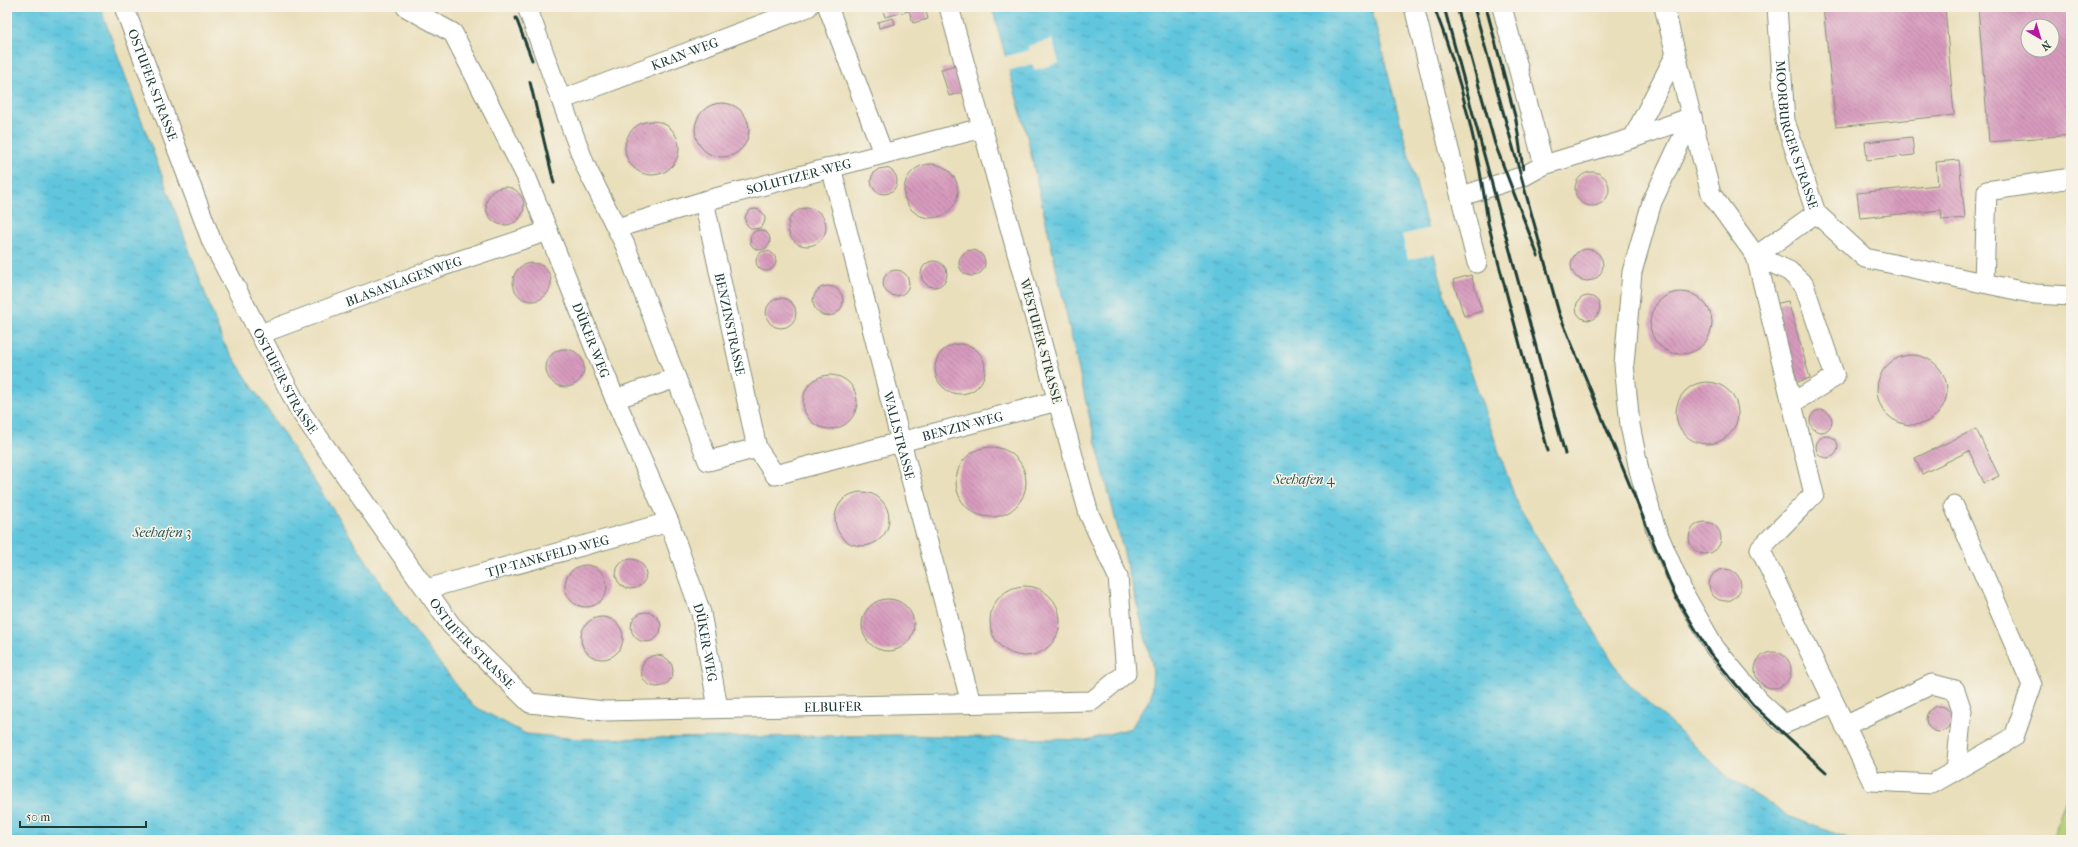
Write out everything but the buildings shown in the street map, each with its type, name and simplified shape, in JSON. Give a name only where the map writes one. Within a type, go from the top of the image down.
[{"type":"street","name":"OSTUFER-STRASSE","points":[[124,7],[212,242],[300,411],[451,625],[530,703]]},
{"type":"street","name":"DÜKER-WEG","points":[[406,7],[453,33],[526,176],[615,399],[669,522],[701,613],[718,708]]},
{"type":"street","points":[[527,7],[585,164],[625,245],[708,461],[758,448]]},
{"type":"street","name":"KRAN-WEG","points":[[561,100],[808,7]]},
{"type":"street","points":[[828,7],[883,153]]},
{"type":"street","name":"WESTUFER-STRASSE","points":[[949,7],[1089,514],[1118,577],[1126,673]]},
{"type":"street","points":[[1414,7],[1462,196],[1477,263]]},
{"type":"street","points":[[1502,7],[1544,165]]},
{"type":"street","points":[[1664,7],[1711,194],[1756,256],[1814,494],[1760,549],[1872,781],[1932,784],[2014,737],[2032,685],[1954,506]]},
{"type":"street","name":"MOORBURGER STRASSE","points":[[1777,7],[1784,121],[1816,214],[1865,258],[2035,294],[2071,296]]},
{"type":"street","points":[[1633,138],[1676,54]]},
{"type":"street","points":[[1462,196],[1524,176],[1544,165],[1633,138],[1692,117]]},
{"type":"street","points":[[1692,117],[1652,202],[1632,272],[1624,364],[1630,425],[1639,470],[1655,527],[1683,592],[1716,648],[1759,701],[1784,724],[1834,703]]},
{"type":"street","name":"SOLUTIZER-WEG","points":[[617,228],[704,201],[982,128]]},
{"type":"street","name":"WALLSTRASSE","points":[[831,167],[900,442],[971,703]]},
{"type":"street","points":[[1984,283],[1988,191],[2071,178]]},
{"type":"street","name":"BENZINSTRASSE","points":[[704,201],[758,448],[775,475]]},
{"type":"street","points":[[1756,256],[1816,214]]},
{"type":"street","name":"BLASANLAGENWEG","points":[[260,334],[437,268],[548,231]]},
{"type":"street","points":[[1756,256],[1789,271],[1804,285],[1834,378],[1792,403]]},
{"type":"street","points":[[615,399],[676,378]]},
{"type":"street","name":"BENZIN-WEG","points":[[775,475],[1057,401]]},
{"type":"street","name":"TJP-TANKFELD-WEG","points":[[426,589],[669,522]]},
{"type":"street","name":"ELBUFER","points":[[530,703],[604,711],[1092,701],[1126,673]]},
{"type":"street","points":[[1845,726],[1932,684],[1955,690],[1962,711],[1956,770]]},
{"type":"green space","points":[[2071,782],[2071,840],[2052,840]]},
{"type":"water","points":[[7,7],[100,7],[223,342],[400,612],[472,705],[526,734],[579,739],[904,735],[1086,740],[1131,728],[1151,697],[1153,668],[1087,407],[1027,136],[992,7],[1371,7],[1446,301],[1518,506],[1624,680],[1729,778],[1788,816],[1852,840],[7,840]]},
{"type":"pier","points":[[1052,39],[1059,63],[1035,70],[1032,64],[1007,71],[1003,57],[1029,50],[1028,46]]},
{"type":"pier","points":[[1430,228],[1436,253],[1408,260],[1402,235]]},
{"type":"railway","points":[[1434,7],[1452,59],[1467,113],[1474,141],[1488,223],[1548,451]]},
{"type":"railway","points":[[1444,7],[1565,454]]},
{"type":"railway","points":[[1457,7],[1495,144],[1538,256]]},
{"type":"railway","points":[[1474,7],[1559,313],[1675,595],[1709,652],[1754,706],[1826,772]]},
{"type":"railway","points":[[1486,7],[1516,120],[1523,169]]},
{"type":"railway","points":[[516,18],[532,60]]},
{"type":"railway","points":[[530,82],[554,183]]},
{"type":"water label","name":"Seehafen 4","points":[[1304,479]]},
{"type":"water label","name":"Seehafen 3","points":[[162,532]]}]
